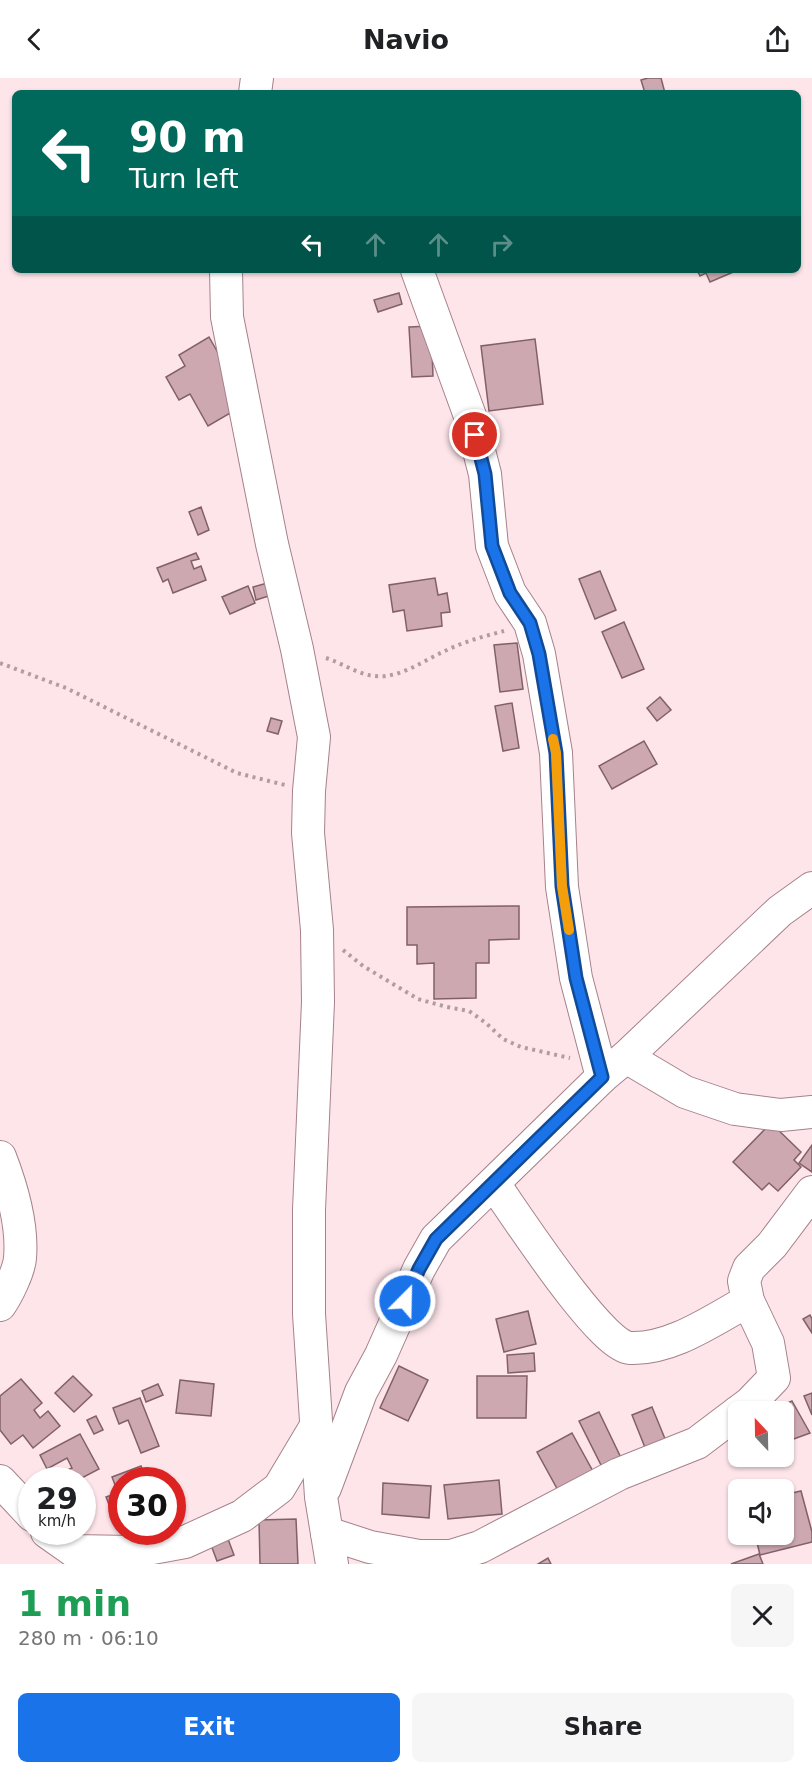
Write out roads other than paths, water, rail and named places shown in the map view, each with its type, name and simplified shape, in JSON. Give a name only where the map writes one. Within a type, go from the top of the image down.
[{"type":"street","points":[[226,273],[227,317],[272,544],[297,649],[314,737],[308,833],[317,930],[318,1002],[309,1210],[309,1314],[321,1497],[332,1564]]},
{"type":"street","points":[[418,273],[473,428],[485,474],[492,546],[510,593],[530,623],[539,654],[556,753],[562,886],[576,978],[609,1066]]},
{"type":"street","points":[[321,1497],[361,1392],[386,1345],[419,1269],[436,1239],[494,1184],[609,1066],[780,911],[812,888]]},
{"type":"street","points":[[609,1066],[735,1109],[782,1115],[812,1112]]},
{"type":"street","points":[[0,1157],[11,1186],[19,1232],[20,1260],[6,1297],[0,1305]]},
{"type":"street","points":[[494,1184],[579,1304],[608,1334],[628,1348],[650,1347],[676,1340],[748,1300]]},
{"type":"street","points":[[751,1401],[774,1378],[768,1343],[748,1300],[744,1281],[749,1268],[772,1245],[812,1192]]},
{"type":"street","points":[[327,1533],[370,1546],[419,1556],[451,1556],[480,1547],[619,1474],[697,1443],[728,1420]]},
{"type":"street","points":[[59,1545],[71,1557],[131,1552],[186,1542],[242,1516],[279,1488],[316,1426]]},
{"type":"street","points":[[0,1481],[18,1500]]}]
